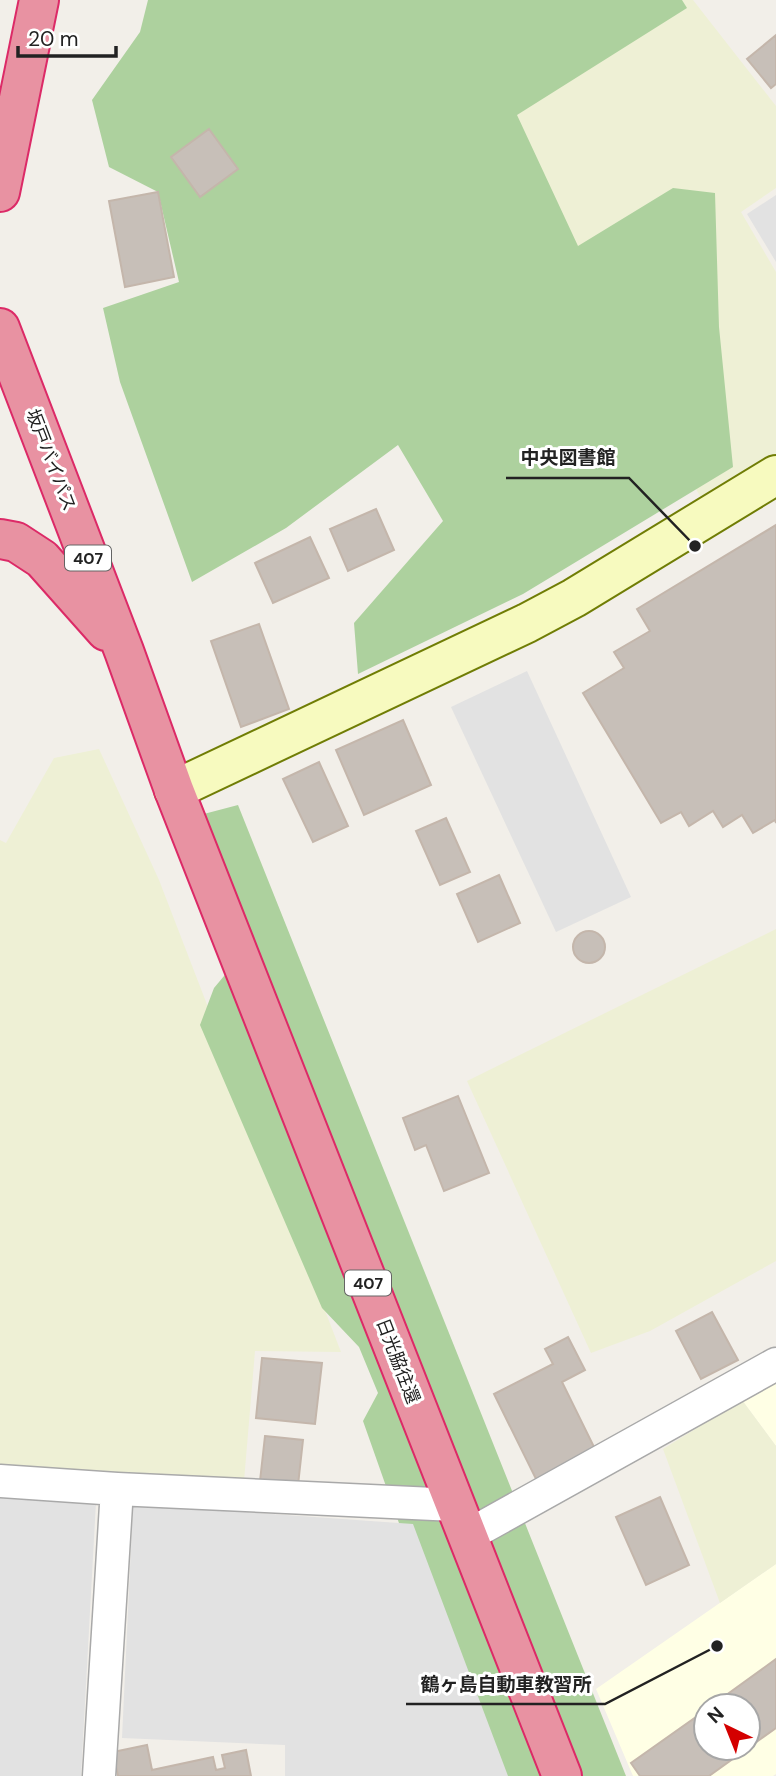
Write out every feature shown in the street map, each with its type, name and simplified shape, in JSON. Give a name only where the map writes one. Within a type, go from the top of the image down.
[{"type":"highway","points":[[0,192],[39,0]]},
{"type":"highway","name":"坂戸バイパス","points":[[0,328],[124,651],[174,790]]},
{"type":"highway","points":[[0,539],[16,542],[42,559],[124,651]]},
{"type":"highway","name":"日光脇往還","points":[[174,790],[562,1776]]},
{"type":"street","points":[[174,790],[527,623],[776,475]]},
{"type":"street","points":[[0,1481],[461,1520],[776,1364]]},
{"type":"street","points":[[99,1776],[117,1489]]},
{"type":"shaded area","points":[[670,0],[693,0],[776,106],[776,188],[741,212],[776,272],[776,454],[702,500],[489,106]]},
{"type":"shaded area","points":[[776,195],[776,262],[747,214]]},
{"type":"shaded area","points":[[527,671],[631,897],[556,932],[451,707]]},
{"type":"shaded area","points":[[99,749],[159,880],[341,1352],[255,1351],[244,1481],[0,1465],[0,840],[6,843],[54,758]]},
{"type":"shaded area","points":[[776,929],[776,1261],[650,1331],[591,1353],[467,1081]]},
{"type":"shaded area","points":[[776,1381],[776,1446],[742,1400]]},
{"type":"shaded area","points":[[742,1400],[776,1446],[776,1564],[720,1603],[663,1449]]},
{"type":"shaded area","points":[[0,1497],[96,1502],[81,1776],[0,1776]]},
{"type":"shaded area","points":[[133,1504],[413,1524],[508,1776],[285,1776],[285,1745],[122,1738]]},
{"type":"shaded area","points":[[776,1564],[776,1774],[633,1776],[596,1689]]},
{"type":"green space","points":[[148,0],[682,0],[687,8],[517,115],[578,246],[673,188],[715,193],[719,327],[733,467],[523,594],[358,674],[354,623],[443,521],[398,445],[286,528],[192,582],[120,382],[103,308],[179,282],[158,192],[109,167],[92,100],[140,32]]},
{"type":"green space","points":[[238,805],[626,1776],[500,1776],[424,1594],[363,1421],[378,1393],[359,1347],[322,1308],[200,1025],[214,988],[249,946],[200,815]]},
{"type":"building","points":[[776,35],[776,84],[771,88],[747,59]]},
{"type":"building","points":[[209,129],[238,169],[200,197],[171,157]]},
{"type":"building","points":[[158,192],[174,277],[125,287],[109,201]]},
{"type":"building","points":[[376,509],[394,550],[348,571],[330,529]]},
{"type":"building","points":[[776,525],[776,823],[775,820],[753,833],[742,815],[723,827],[713,811],[689,826],[681,812],[661,823],[583,693],[624,668],[614,652],[650,631],[637,609]]},
{"type":"building","points":[[310,537],[329,578],[273,603],[255,563]]},
{"type":"building","points":[[259,624],[289,709],[241,727],[211,641]]},
{"type":"building","points":[[403,720],[431,785],[364,815],[336,750]]},
{"type":"building","points":[[319,762],[348,826],[313,842],[283,779]]},
{"type":"building","points":[[446,818],[470,872],[440,885],[416,831]]},
{"type":"building","points":[[499,875],[520,923],[478,942],[457,894]]},
{"type":"building","points":[[589,931],[600,936],[605,947],[600,958],[589,963],[578,958],[573,947],[578,936]]},
{"type":"building","points":[[458,1096],[489,1173],[444,1191],[426,1145],[415,1150],[403,1118]]},
{"type":"building","points":[[712,1312],[738,1360],[701,1379],[676,1331]]},
{"type":"building","points":[[568,1337],[585,1370],[562,1382],[596,1451],[537,1481],[494,1394],[553,1364],[545,1349]]},
{"type":"building","points":[[262,1358],[322,1363],[315,1424],[256,1418]]},
{"type":"building","points":[[265,1436],[303,1440],[298,1485],[260,1481]]},
{"type":"building","points":[[660,1497],[689,1565],[646,1585],[616,1517]]},
{"type":"building","points":[[776,1659],[776,1728],[762,1738],[762,1692],[730,1692]]},
{"type":"building","points":[[692,1720],[692,1762],[729,1762],[709,1776],[640,1776],[631,1763]]},
{"type":"building","points":[[147,1745],[152,1770],[213,1757],[216,1770],[225,1768],[222,1755],[246,1750],[251,1776],[118,1776],[113,1752]]},
{"type":"place","name":"中央図書館","points":[[695,546]]},
{"type":"place","name":"鶴ヶ島自動車教習所","points":[[717,1646]]}]
